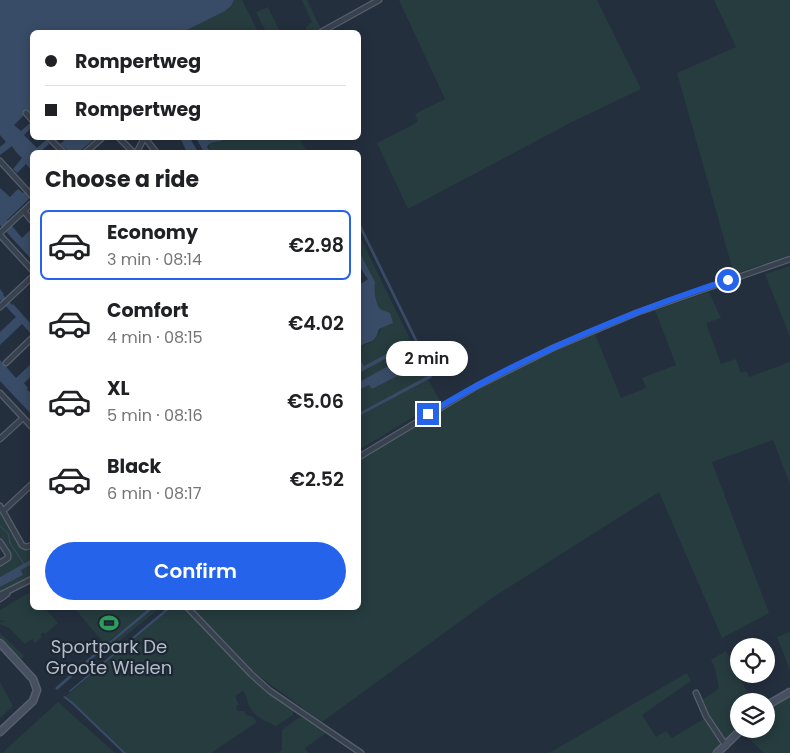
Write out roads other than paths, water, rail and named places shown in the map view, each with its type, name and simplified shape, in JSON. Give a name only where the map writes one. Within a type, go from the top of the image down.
[{"type":"street","points":[[325,30],[379,0]]},
{"type":"street","points":[[26,113],[30,118]]},
{"type":"street","points":[[51,140],[61,150]]},
{"type":"street","points":[[88,150],[100,140]]},
{"type":"street","points":[[120,140],[130,150]]},
{"type":"street","points":[[146,140],[154,150]]},
{"type":"street","points":[[0,161],[30,194]]},
{"type":"street","points":[[30,205],[1,232],[6,241],[30,268]]},
{"type":"street","points":[[24,211],[30,218]]},
{"type":"street","points":[[0,246],[6,241]]},
{"type":"street","points":[[361,456],[477,386],[560,344],[636,313],[790,259]]},
{"type":"street","points":[[1,306],[30,279]]},
{"type":"street","points":[[6,363],[30,340]]},
{"type":"street","points":[[0,393],[30,425]]},
{"type":"street","points":[[0,439],[24,418]]},
{"type":"street","points":[[3,511],[30,486]]},
{"type":"street","points":[[0,506],[22,545],[26,547],[30,546]]},
{"type":"street","points":[[0,542],[8,554],[8,558],[0,563]]},
{"type":"street","points":[[0,597],[30,580]]},
{"type":"street","points":[[190,610],[251,674],[270,691],[362,753]]},
{"type":"street","points":[[0,643],[33,678],[37,690],[33,701],[0,732]]},
{"type":"street","points":[[775,701],[790,692]]},
{"type":"street","points":[[696,693],[706,716],[726,746]]},
{"type":"street","points":[[717,753],[734,738]]},
{"type":"water","points":[[0,0],[234,0],[225,11],[187,30],[30,30],[30,112],[26,110],[14,125],[21,131],[30,123],[30,129],[24,135],[37,148],[46,140],[49,144],[42,150],[30,150],[30,169],[26,164],[17,173],[13,169],[22,158],[12,146],[0,155],[0,147],[6,142],[0,135]]},
{"type":"water","points":[[65,140],[93,140],[81,150],[67,150],[60,144]]},
{"type":"water","points":[[181,140],[191,140],[197,150],[186,150]]},
{"type":"water","points":[[197,140],[225,140],[211,143],[207,147],[209,150],[203,150]]},
{"type":"water","points":[[30,186],[30,198],[7,220],[22,238],[30,230],[30,258],[0,225],[0,188],[10,197],[18,189],[23,193]]},
{"type":"water","points":[[361,225],[434,374],[431,378],[361,415],[361,412],[431,374],[361,231]]},
{"type":"water","points":[[361,255],[375,282],[375,296],[378,306],[380,309],[390,313],[393,323],[379,329],[373,340],[361,346],[361,284],[368,279],[363,273]]},
{"type":"water","points":[[0,289],[3,295],[30,323],[30,333],[22,324],[0,345],[0,332],[16,317],[0,300]]},
{"type":"water","points":[[405,344],[406,348],[361,372],[361,360],[364,366]]},
{"type":"water","points":[[407,356],[413,362],[411,369],[372,389],[369,385],[361,389],[361,381]]},
{"type":"water","points":[[0,360],[16,378],[30,365],[30,378],[24,383],[30,393],[30,413],[0,381]]},
{"type":"water","points":[[30,560],[30,565],[21,570],[23,575],[0,587],[0,577]]},
{"type":"water","points":[[147,610],[152,610],[104,649],[103,647]]},
{"type":"water","points":[[165,610],[169,610],[70,692]]},
{"type":"water","points":[[96,652],[98,654],[57,690],[55,688]]},
{"type":"water","points":[[65,696],[126,753],[123,753],[63,697]]},
{"type":"waterway","points":[[0,526],[8,533],[10,543],[24,564]]},
{"type":"place","name":"Sportpark De Groote Wielen","points":[[109,623]]}]
